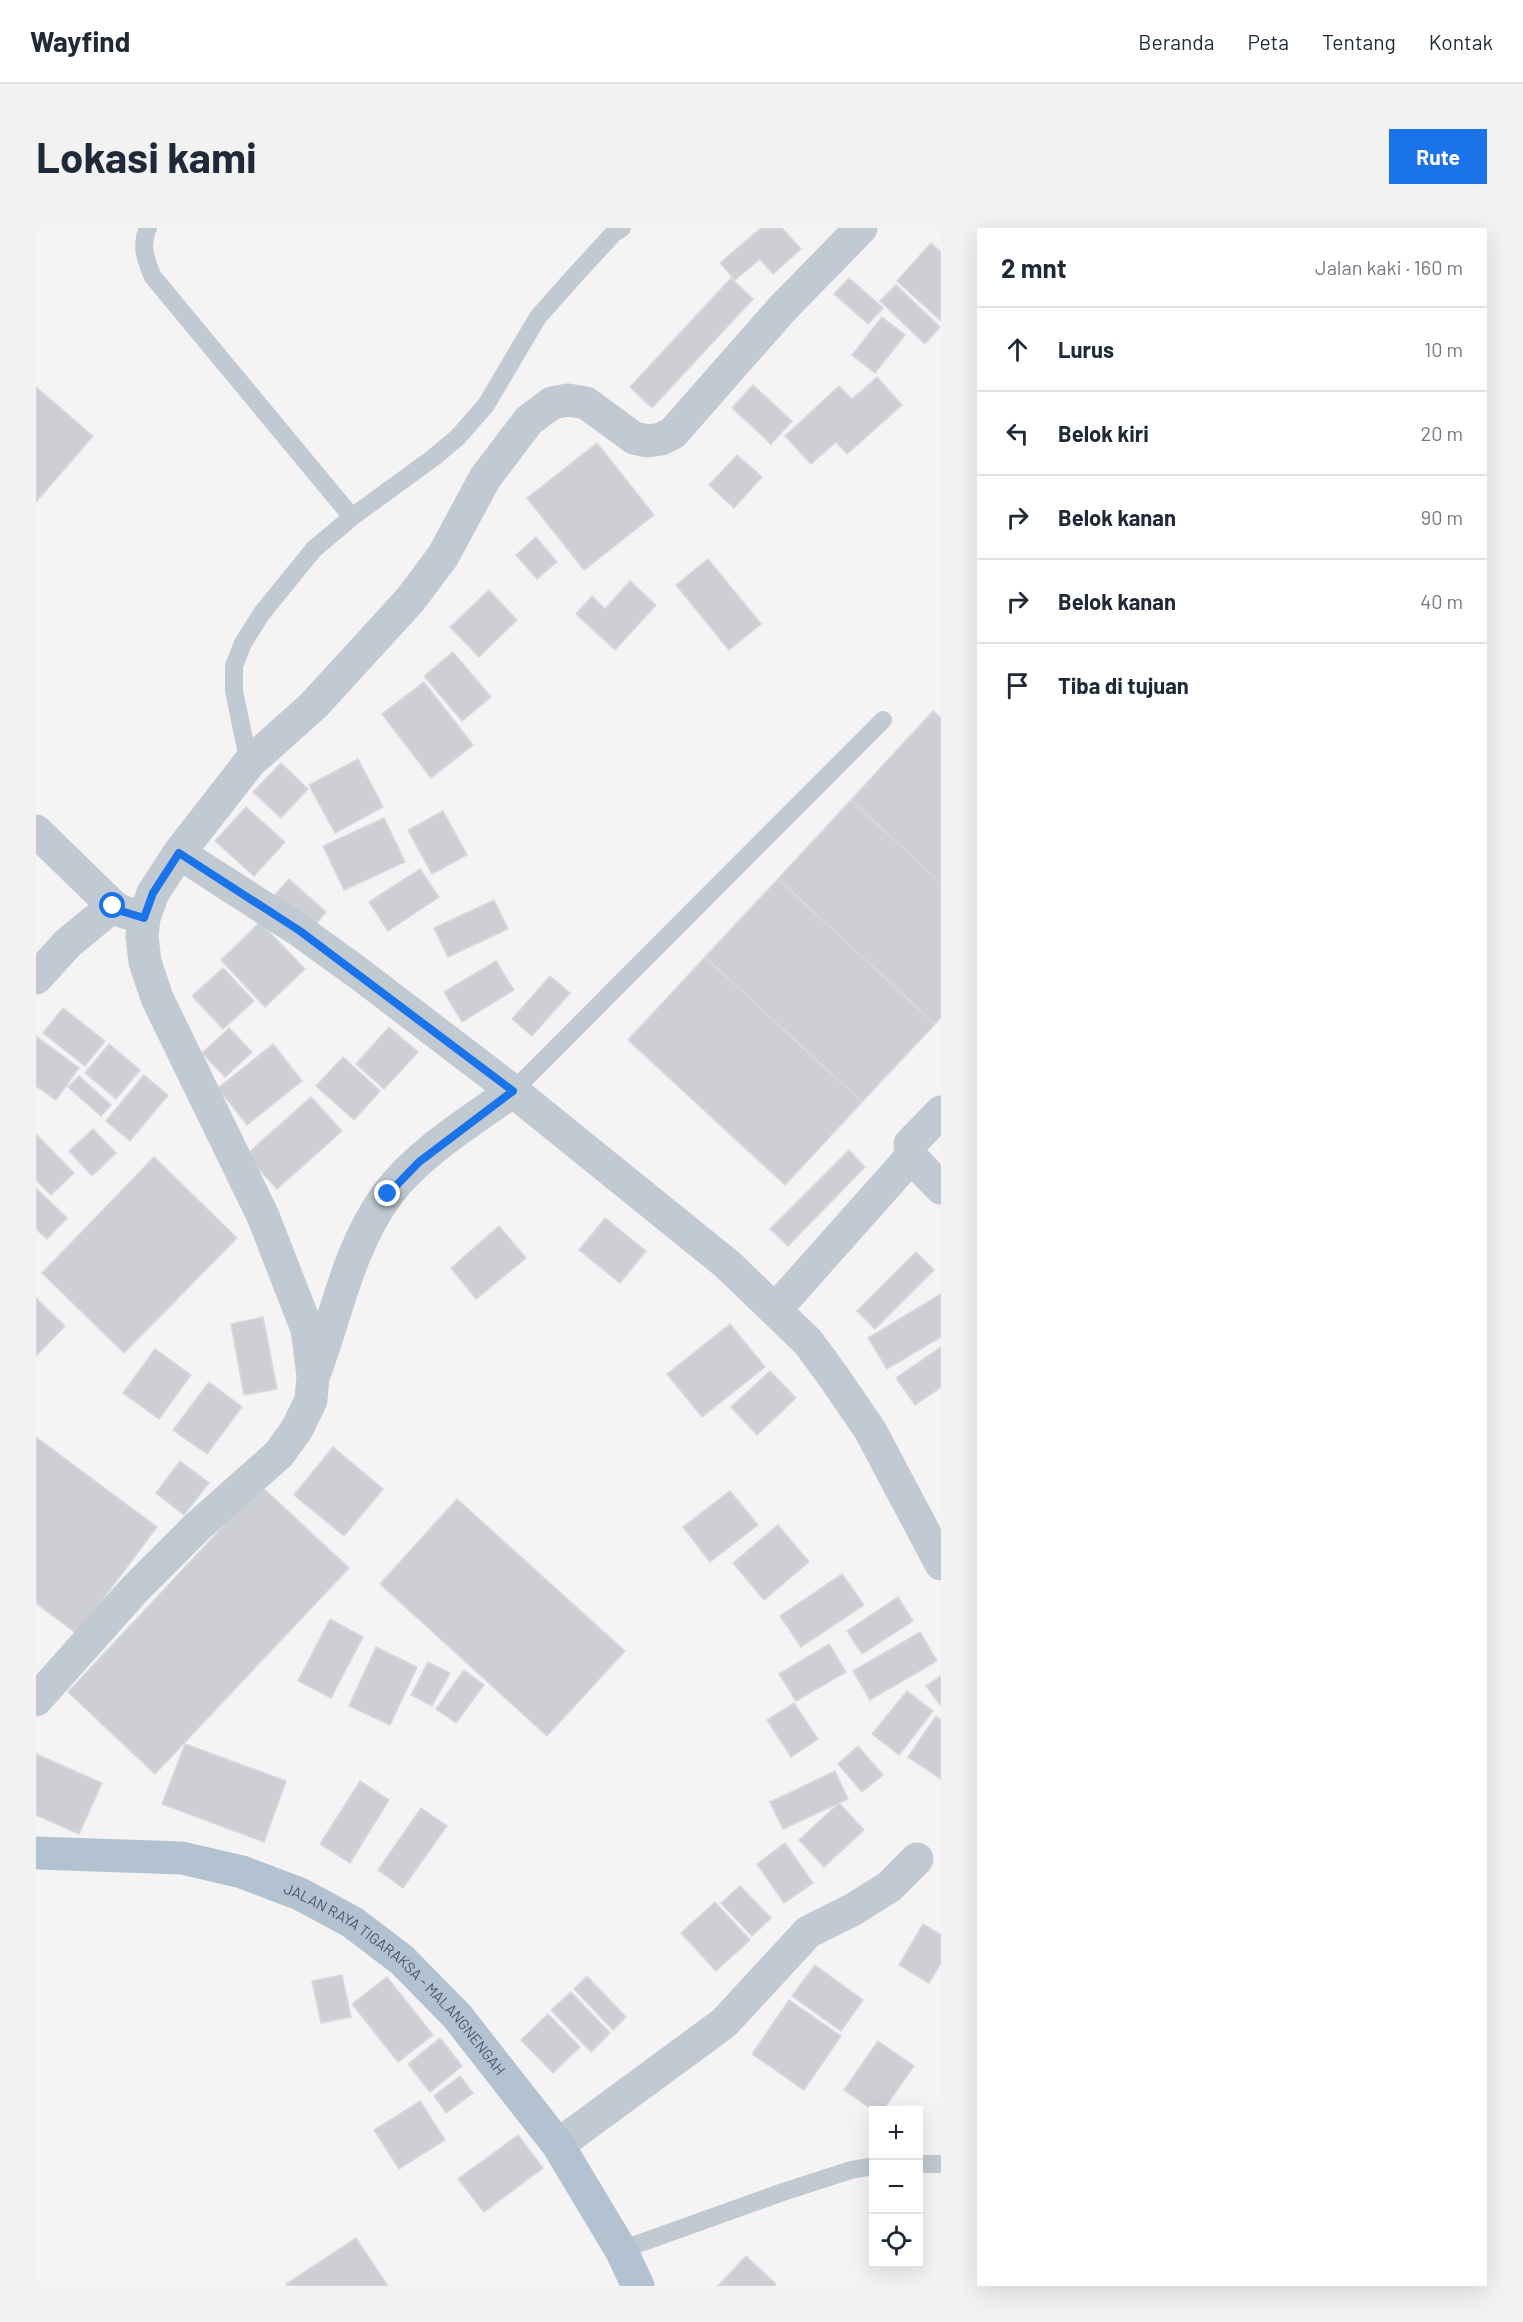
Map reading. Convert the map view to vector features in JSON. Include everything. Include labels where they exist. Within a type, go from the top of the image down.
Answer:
[{"type":"main road","name":"JALAN RAYA TIGARAKSA - MALANGNENGAH","points":[[36,1853],[182,1858],[242,1872],[300,1894],[352,1922],[402,1960],[457,2016],[558,2145],[621,2250],[638,2286]]},
{"type":"street","points":[[36,1700],[142,1581],[197,1527],[279,1454],[297,1429],[311,1400],[313,1376],[307,1329],[263,1216],[157,998],[145,962],[142,936],[144,918],[153,893],[179,853],[249,763],[313,706],[410,600],[442,556],[485,478],[529,420],[552,403],[568,400],[586,403],[634,438],[648,441],[661,440],[673,433],[781,310],[861,228]]},
{"type":"street","points":[[36,831],[113,906],[144,918]]},
{"type":"street","points":[[179,853],[300,931],[513,1091],[727,1264],[808,1342],[870,1430],[941,1564]]},
{"type":"street","points":[[36,978],[68,943],[113,906]]},
{"type":"street","points":[[313,1376],[328,1338],[343,1285],[367,1230],[388,1194],[419,1162],[513,1091]]},
{"type":"street","points":[[941,1112],[910,1144],[911,1157],[941,1188]]},
{"type":"street","points":[[775,1310],[911,1157]]},
{"type":"street","points":[[558,2145],[724,2023],[808,1932],[852,1910],[889,1887],[917,1859]]},
{"type":"lane","points":[[148,228],[144,247],[146,262],[153,277],[352,517]]},
{"type":"lane","points":[[249,763],[234,692],[234,666],[243,643],[262,613],[314,549],[352,517],[458,437],[486,405],[538,317],[614,233],[622,228]]},
{"type":"lane","points":[[513,1091],[883,720]]},
{"type":"lane","points":[[923,2164],[941,2164]]},
{"type":"lane","points":[[621,2250],[783,2192],[851,2170],[869,2167]]},
{"type":"building","points":[[761,228],[782,228],[801,249],[773,274],[760,259],[735,280],[720,263]]},
{"type":"building","points":[[931,243],[941,252],[941,321],[897,281]]},
{"type":"building","points":[[731,278],[753,299],[652,408],[630,387]]},
{"type":"building","points":[[849,278],[883,308],[868,324],[834,294]]},
{"type":"building","points":[[896,285],[940,327],[925,344],[880,301]]},
{"type":"building","points":[[882,317],[905,335],[875,373],[852,355]]},
{"type":"building","points":[[877,377],[902,405],[847,454],[836,442],[811,464],[785,436],[839,386],[852,399]]},
{"type":"building","points":[[753,385],[792,421],[771,444],[732,408]]},
{"type":"building","points":[[36,387],[93,436],[36,502]]},
{"type":"building","points":[[597,443],[654,515],[584,570],[527,498]]},
{"type":"building","points":[[737,455],[762,477],[734,508],[709,485]]},
{"type":"building","points":[[536,537],[557,562],[537,579],[516,555]]},
{"type":"building","points":[[708,559],[761,624],[729,650],[676,585]]},
{"type":"building","points":[[630,581],[656,605],[615,650],[576,614],[592,596],[605,609]]},
{"type":"building","points":[[489,590],[517,620],[479,657],[450,627]]},
{"type":"building","points":[[453,652],[491,697],[462,721],[424,676]]},
{"type":"building","points":[[424,682],[473,745],[431,778],[382,714]]},
{"type":"building","points":[[933,711],[941,718],[941,883],[851,800]]},
{"type":"building","points":[[358,759],[383,807],[335,833],[309,785]]},
{"type":"building","points":[[281,763],[308,789],[281,818],[253,792]]},
{"type":"building","points":[[851,800],[941,883],[941,1017],[935,1024],[778,879]]},
{"type":"building","points":[[246,807],[285,842],[254,876],[215,841]]},
{"type":"building","points":[[443,811],[467,855],[432,874],[408,830]]},
{"type":"building","points":[[384,818],[405,862],[344,890],[323,846]]},
{"type":"building","points":[[420,869],[439,897],[388,931],[369,902]]},
{"type":"building","points":[[289,879],[326,912],[310,931],[273,897]]},
{"type":"building","points":[[778,879],[935,1024],[862,1102],[705,957]]},
{"type":"building","points":[[494,900],[508,929],[448,957],[434,928]]},
{"type":"building","points":[[260,922],[305,969],[265,1007],[221,960]]},
{"type":"building","points":[[705,957],[862,1102],[785,1185],[628,1040]]},
{"type":"building","points":[[496,961],[514,990],[462,1022],[444,992]]},
{"type":"building","points":[[223,968],[254,1001],[223,1029],[192,996]]},
{"type":"building","points":[[550,976],[570,993],[532,1036],[512,1019]]},
{"type":"building","points":[[63,1008],[105,1041],[85,1066],[43,1033]]},
{"type":"building","points":[[389,1027],[418,1052],[384,1089],[356,1064]]},
{"type":"building","points":[[229,1028],[252,1052],[225,1077],[202,1053]]},
{"type":"building","points":[[36,1036],[79,1068],[56,1100],[36,1086]]},
{"type":"building","points":[[109,1044],[140,1070],[116,1099],[85,1073]]},
{"type":"building","points":[[273,1044],[302,1081],[247,1125],[218,1088]]},
{"type":"building","points":[[343,1057],[380,1091],[354,1120],[316,1086]]},
{"type":"building","points":[[144,1075],[168,1095],[130,1141],[106,1121]]},
{"type":"building","points":[[79,1076],[111,1105],[101,1116],[68,1087]]},
{"type":"building","points":[[311,1097],[342,1131],[277,1189],[246,1155]]},
{"type":"building","points":[[93,1129],[116,1153],[92,1176],[69,1151]]},
{"type":"building","points":[[36,1134],[74,1173],[51,1195],[36,1180]]},
{"type":"building","points":[[849,1150],[865,1167],[788,1246],[770,1229]]},
{"type":"building","points":[[154,1157],[237,1238],[124,1353],[42,1273]]},
{"type":"building","points":[[36,1188],[67,1218],[47,1239],[36,1229]]},
{"type":"building","points":[[605,1218],[646,1251],[620,1283],[579,1250]]},
{"type":"building","points":[[499,1226],[526,1258],[476,1299],[451,1268]]},
{"type":"building","points":[[916,1252],[934,1270],[875,1329],[857,1311]]},
{"type":"building","points":[[941,1294],[941,1337],[887,1369],[868,1338]]},
{"type":"building","points":[[36,1298],[65,1326],[36,1356]]},
{"type":"building","points":[[263,1317],[277,1389],[244,1395],[231,1324]]},
{"type":"building","points":[[730,1324],[765,1367],[702,1417],[667,1374]]},
{"type":"building","points":[[941,1347],[941,1387],[915,1405],[896,1378]]},
{"type":"building","points":[[155,1349],[191,1375],[159,1419],[123,1393]]},
{"type":"building","points":[[770,1371],[796,1398],[757,1435],[731,1407]]},
{"type":"building","points":[[209,1382],[242,1407],[207,1454],[173,1430]]},
{"type":"building","points":[[36,1437],[157,1527],[77,1634],[36,1603]]},
{"type":"building","points":[[333,1447],[383,1489],[344,1536],[294,1495]]},
{"type":"building","points":[[180,1461],[209,1483],[184,1515],[156,1493]]},
{"type":"building","points":[[261,1486],[349,1568],[155,1774],[68,1692]]},
{"type":"building","points":[[730,1491],[758,1525],[710,1562],[683,1527]]},
{"type":"building","points":[[457,1499],[625,1651],[547,1736],[380,1584]]},
{"type":"building","points":[[778,1525],[809,1562],[764,1600],[733,1563]]},
{"type":"building","points":[[842,1574],[864,1605],[801,1647],[780,1616]]},
{"type":"building","points":[[898,1597],[913,1621],[862,1654],[847,1631]]},
{"type":"building","points":[[330,1619],[363,1637],[331,1698],[298,1681]]},
{"type":"building","points":[[920,1632],[937,1661],[870,1700],[853,1671]]},
{"type":"building","points":[[829,1644],[846,1672],[796,1701],[779,1674]]},
{"type":"building","points":[[376,1647],[417,1667],[390,1725],[349,1706]]},
{"type":"building","points":[[428,1662],[450,1673],[432,1706],[411,1695]]},
{"type":"building","points":[[464,1670],[484,1685],[456,1723],[436,1709]]},
{"type":"building","points":[[941,1676],[941,1706],[926,1686]]},
{"type":"building","points":[[907,1691],[933,1711],[899,1755],[872,1734]]},
{"type":"building","points":[[794,1703],[818,1739],[791,1757],[767,1720]]},
{"type":"building","points":[[936,1716],[941,1720],[941,1779],[908,1757]]},
{"type":"building","points":[[185,1744],[286,1781],[264,1842],[162,1804]]},
{"type":"building","points":[[858,1746],[883,1775],[862,1792],[838,1764]]},
{"type":"building","points":[[36,1754],[102,1783],[79,1834],[36,1815]]},
{"type":"building","points":[[835,1771],[848,1799],[783,1829],[770,1802]]},
{"type":"building","points":[[360,1781],[389,1800],[350,1863],[320,1844]]},
{"type":"building","points":[[839,1803],[864,1830],[824,1867],[799,1840]]},
{"type":"building","points":[[421,1808],[447,1826],[403,1888],[378,1870]]},
{"type":"building","points":[[785,1843],[813,1883],[784,1903],[757,1864]]},
{"type":"building","points":[[740,1886],[771,1918],[752,1936],[721,1903]]},
{"type":"building","points":[[715,1902],[750,1940],[716,1971],[681,1933]]},
{"type":"building","points":[[923,1924],[941,1935],[941,1963],[929,1983],[899,1965]]},
{"type":"building","points":[[815,1965],[863,2000],[841,2031],[792,1996]]},
{"type":"building","points":[[342,1975],[351,2017],[321,2023],[312,1981]]},
{"type":"building","points":[[587,1976],[626,2017],[613,2030],[574,1989]]},
{"type":"building","points":[[387,1977],[433,2035],[398,2062],[352,2004]]},
{"type":"building","points":[[571,1992],[610,2033],[591,2052],[551,2010]]},
{"type":"building","points":[[789,2000],[841,2036],[804,2090],[752,2054]]},
{"type":"building","points":[[548,2014],[580,2047],[553,2073],[521,2040]]},
{"type":"building","points":[[440,2038],[462,2066],[430,2092],[408,2064]]},
{"type":"building","points":[[878,2041],[914,2066],[886,2106],[869,2108],[844,2090]]},
{"type":"building","points":[[460,2076],[473,2093],[446,2113],[434,2096]]},
{"type":"building","points":[[420,2101],[445,2140],[399,2169],[374,2130]]},
{"type":"building","points":[[518,2135],[543,2168],[484,2212],[458,2179]]},
{"type":"building","points":[[356,2238],[388,2286],[288,2286],[286,2284]]},
{"type":"building","points":[[746,2256],[776,2284],[774,2286],[718,2286]]},
{"type":"route","points":[[113,906],[144,918],[153,893],[179,853],[300,931],[513,1091],[449,1137],[419,1162],[388,1194]]}]
